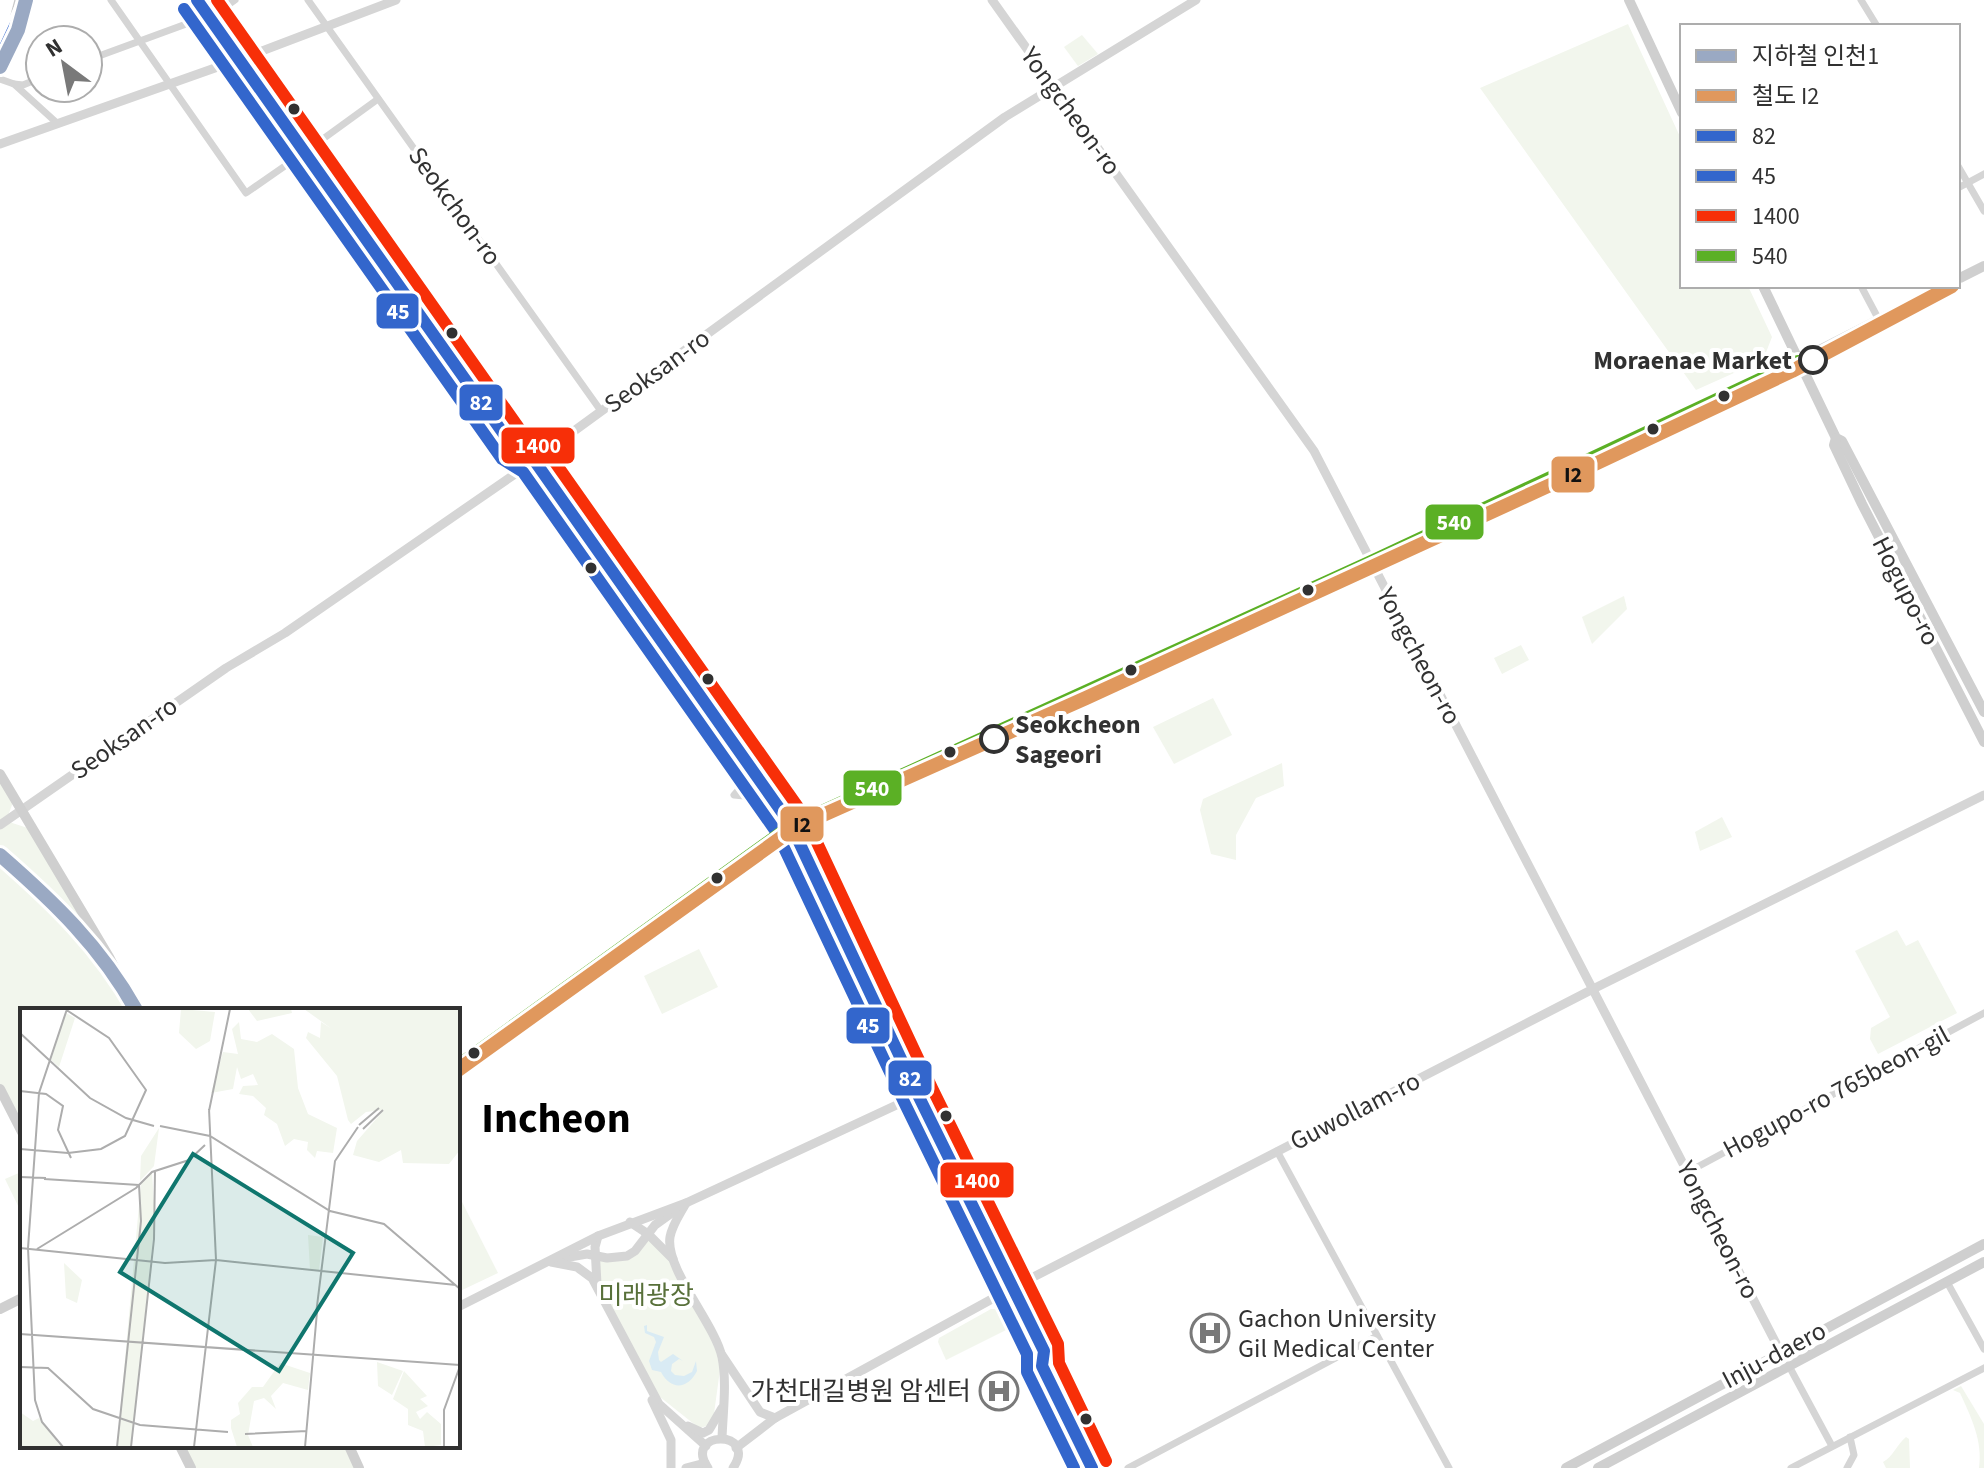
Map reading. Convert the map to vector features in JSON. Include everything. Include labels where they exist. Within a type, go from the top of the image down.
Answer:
[{"type":"main road","points":[[13,27],[14,0]]},
{"type":"main road","points":[[13,27],[20,0]]},
{"type":"main road","points":[[0,58],[27,0]]},
{"type":"main road","points":[[197,0],[316,144],[528,442],[534,460],[791,825],[1012,1288],[1044,1351],[1055,1359],[1107,1468]]},
{"type":"main road","points":[[1629,0],[1680,109]]},
{"type":"main road","points":[[218,5],[305,152],[515,450],[534,460]]},
{"type":"main road","points":[[1960,278],[1984,266]]},
{"type":"main road","name":"Hogupo-ro","points":[[1764,288],[1836,438],[1849,452],[1984,712]]},
{"type":"main road","points":[[460,1064],[791,825],[1369,562],[1798,361],[1941,288]]},
{"type":"main road","name":"Hogupo-ro","points":[[1836,438],[1834,445],[1862,504],[1984,742]]},
{"type":"main road","points":[[0,774],[117,971],[135,1008]]},
{"type":"main road","points":[[0,1089],[20,1128]]},
{"type":"main road","name":"Inju-daero","points":[[1566,1468],[1984,1244]]},
{"type":"main road","name":"Inju-daero","points":[[1598,1468],[1616,1464],[1789,1366],[1984,1262]]},
{"type":"main road","points":[[0,1309],[20,1299]]},
{"type":"main road","points":[[1044,1351],[1042,1366],[1092,1468]]},
{"type":"main road","points":[[181,1448],[191,1468]]},
{"type":"main road","points":[[350,1448],[359,1468]]},
{"type":"street","points":[[111,0],[246,193],[305,152]]},
{"type":"street","points":[[218,5],[235,0]]},
{"type":"street","name":"Seokchon-ro","points":[[308,0],[601,411]]},
{"type":"street","points":[[0,144],[396,0]]},
{"type":"street","name":"Yongcheon-ro","points":[[992,0],[1314,451],[1780,1351]]},
{"type":"street","name":"Seoksan-ro","points":[[0,825],[226,668],[309,617],[534,460],[1005,117],[1196,0]]},
{"type":"street","points":[[1861,0],[1876,24]]},
{"type":"street","points":[[104,54],[208,16]]},
{"type":"street","points":[[0,79],[24,85]]},
{"type":"street","points":[[14,84],[58,124]]},
{"type":"street","points":[[316,144],[378,99]]},
{"type":"street","points":[[1960,169],[1984,211]]},
{"type":"street","points":[[1960,187],[1984,174]]},
{"type":"street","points":[[1862,288],[1879,320]]},
{"type":"street","points":[[743,756],[741,787],[734,795],[773,799]]},
{"type":"street","name":"Guwollam-ro","points":[[736,1448],[775,1418],[1012,1288],[1593,989],[1984,795]]},
{"type":"street","name":"Hogupo-ro 765beon-gil","points":[[1688,1172],[1984,1013]]},
{"type":"street","points":[[460,1306],[598,1236],[686,1203],[918,1095]]},
{"type":"street","points":[[1277,1151],[1449,1468]]},
{"type":"street","points":[[551,1262],[574,1256],[627,1256],[635,1251],[655,1225],[686,1203]]},
{"type":"street","points":[[686,1203],[670,1237],[675,1261],[722,1355],[760,1412],[775,1418]]},
{"type":"street","points":[[630,1222],[648,1234],[675,1261]]},
{"type":"street","points":[[597,1287],[595,1255],[598,1236]]},
{"type":"street","points":[[551,1262],[585,1271],[597,1287],[659,1404],[706,1446]]},
{"type":"street","points":[[1947,1282],[1984,1349]]},
{"type":"street","points":[[1128,1468],[1377,1336]]},
{"type":"street","points":[[722,1355],[722,1438]]},
{"type":"street","points":[[1789,1366],[1832,1446]]},
{"type":"street","points":[[1791,1468],[1984,1368]]},
{"type":"street","points":[[650,1389],[671,1440],[671,1468]]},
{"type":"street","points":[[680,1423],[703,1433],[709,1430],[723,1405]]},
{"type":"street","points":[[1847,1468],[1854,1455],[1850,1437]]},
{"type":"street","points":[[686,1468],[706,1466],[703,1454],[706,1446],[722,1438],[731,1441],[736,1448],[736,1466]]},
{"type":"green space","points":[[1628,24],[1680,137],[1680,288],[1749,288],[1772,337],[1763,360],[1696,390],[1480,88]]},
{"type":"green space","points":[[1082,35],[1098,54],[1078,66],[1064,47]]},
{"type":"green space","points":[[1624,596],[1627,609],[1592,644],[1582,617]]},
{"type":"green space","points":[[1521,645],[1529,660],[1502,674],[1494,658]]},
{"type":"green space","points":[[1213,698],[1232,735],[1174,764],[1153,727]]},
{"type":"green space","points":[[1282,763],[1284,786],[1256,798],[1236,835],[1236,860],[1211,854],[1200,810],[1203,799]]},
{"type":"green space","points":[[0,774],[15,797],[6,821],[34,830],[134,1008],[20,1008],[20,1128],[0,1088]]},
{"type":"green space","points":[[1722,817],[1732,837],[1700,851],[1695,832]]},
{"type":"green space","points":[[1897,930],[1906,946],[1918,940],[1957,1013],[1878,1054],[1870,1039],[1871,1028],[1890,1017],[1855,951]]},
{"type":"green space","points":[[699,949],[718,987],[662,1014],[644,976]]},
{"type":"green space","points":[[20,1172],[20,1210],[5,1179]]},
{"type":"green space","points":[[460,1198],[498,1273],[460,1291]]},
{"type":"green space","name":"미래광장","points":[[648,1234],[675,1261],[722,1355],[713,1421],[707,1426],[699,1428],[650,1389],[597,1287],[595,1255],[627,1256]]},
{"type":"green space","points":[[996,1309],[1006,1330],[946,1360],[939,1338]]},
{"type":"green space","points":[[1961,1386],[1984,1424],[1984,1468],[1979,1468],[1978,1439],[1972,1420],[1960,1393],[1953,1390]]},
{"type":"green space","points":[[1906,1437],[1909,1439],[1910,1468],[1886,1468],[1883,1462]]},
{"type":"green space","points":[[181,1448],[350,1448],[359,1468],[191,1468]]},
{"type":"shaded area","points":[[647,1325],[647,1331],[664,1337],[658,1352],[661,1362],[673,1354],[683,1361],[679,1359],[672,1364],[671,1371],[675,1375],[684,1376],[692,1372],[696,1361],[697,1371],[689,1381],[674,1385],[661,1372],[652,1370],[649,1361],[656,1342],[654,1337],[645,1333],[644,1326]]},
{"type":"metro line","name":"인천1","points":[[0,67],[18,30],[26,0]]},
{"type":"metro line","name":"인천1","points":[[0,855],[75,926],[108,966],[135,1008]]},
{"type":"rail line","name":"I2","points":[[460,1069],[796,827],[1559,481],[1792,371],[1948,288]]},
{"type":"transit line","name":"82","points":[[0,58],[27,0]]},
{"type":"transit line","name":"82","points":[[197,0],[515,450],[534,460],[791,825],[918,1095],[1044,1351],[1042,1366],[1092,1468]]},
{"type":"transit line","name":"1400","points":[[217,0],[526,438],[547,451],[805,817],[932,1088],[1058,1344],[1059,1363],[1106,1461]]},
{"type":"transit line","name":"45","points":[[184,9],[502,459],[523,472],[777,833],[1027,1354],[1027,1372],[1074,1468]]},
{"type":"transit line","name":"540","points":[[460,1064],[791,825],[1369,562],[1798,361]]},
{"type":"place","name":"Moraenae Market","points":[[1813,360]]},
{"type":"place","name":"Seokcheon Sageori","points":[[994,739]]},
{"type":"place","name":"Gachon University Gil Medical Center","points":[[1210,1333]]},
{"type":"place","name":"가천대길병원 암센터","points":[[999,1391]]},
{"type":"district","name":"Incheon","points":[[556,1119]]}]
